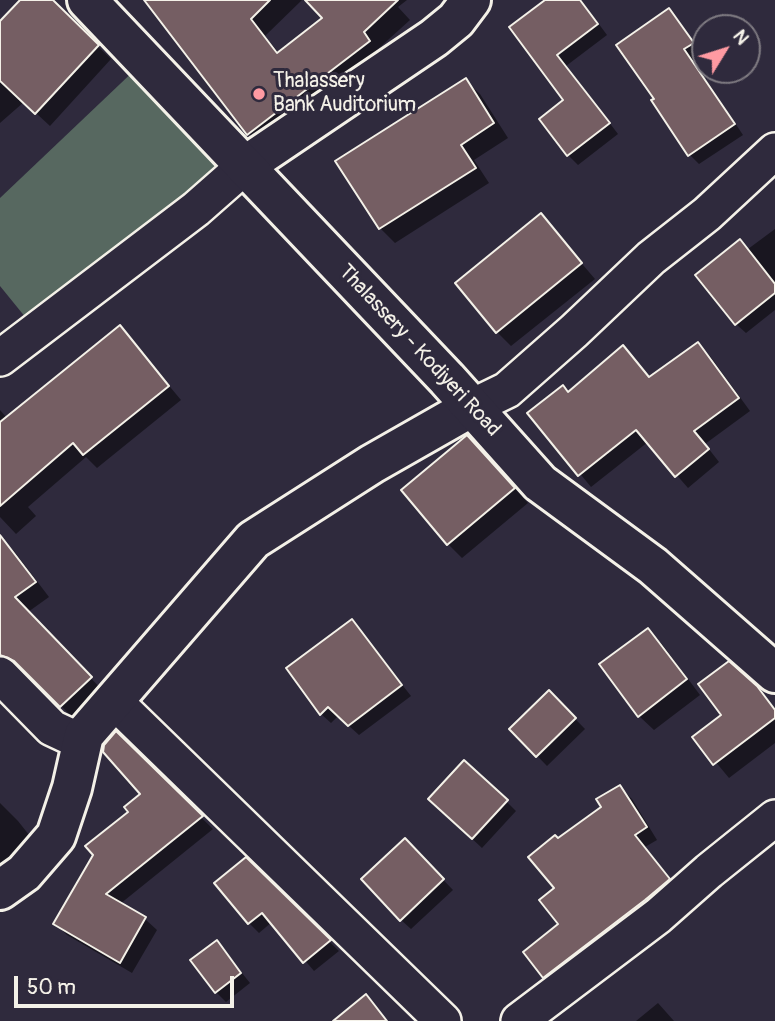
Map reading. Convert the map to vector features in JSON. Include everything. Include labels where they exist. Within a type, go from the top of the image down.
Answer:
[{"type":"street","name":"Thalassery - Kodiyeri Road","points":[[88,0],[246,165],[540,483],[653,566],[775,673]]},
{"type":"street","points":[[0,358],[196,209],[246,165],[433,38],[456,20],[471,0]]},
{"type":"street","points":[[0,891],[24,873],[57,836],[84,735],[253,540],[372,464],[507,390],[651,258],[707,214],[775,151]]},
{"type":"street","points":[[0,676],[52,728],[82,743]]},
{"type":"street","points":[[113,700],[443,1021]]},
{"type":"street","points":[[519,1021],[658,916],[775,818]]},
{"type":"green space","points":[[140,65],[230,163],[26,318],[0,286],[0,198]]},
{"type":"building","points":[[20,0],[53,0],[99,45],[35,114],[0,81],[0,21]]},
{"type":"building","name":"Thalassery Bank Auditorium","points":[[144,0],[270,0],[251,19],[277,53],[322,18],[305,0],[398,0],[364,32],[370,41],[247,135]]},
{"type":"building","points":[[545,0],[580,0],[598,24],[557,55],[610,123],[567,156],[539,119],[563,100],[509,27]]},
{"type":"building","points":[[669,8],[691,39],[691,45],[684,49],[691,59],[691,84],[708,84],[735,124],[688,156],[651,100],[654,99],[616,45]]},
{"type":"building","points":[[466,78],[494,123],[461,145],[476,168],[379,229],[335,161]]},
{"type":"building","points":[[541,213],[582,263],[496,333],[455,283]]},
{"type":"building","points":[[740,239],[775,284],[775,293],[735,325],[695,275]]},
{"type":"building","points":[[120,325],[169,386],[83,455],[73,443],[0,506],[0,422]]},
{"type":"building","points":[[698,342],[739,398],[694,431],[709,449],[675,477],[636,430],[578,476],[527,413],[563,385],[568,392],[623,345],[649,377]]},
{"type":"building","points":[[467,435],[515,488],[447,545],[401,490]]},
{"type":"building","points":[[0,535],[36,582],[15,597],[92,677],[60,707],[14,661],[0,655]]},
{"type":"building","points":[[352,619],[402,685],[348,726],[328,707],[320,715],[286,668]]},
{"type":"building","points":[[648,628],[687,679],[638,717],[599,664]]},
{"type":"building","points":[[729,661],[757,686],[775,710],[775,718],[713,765],[692,737],[721,715],[698,684]]},
{"type":"building","points":[[549,690],[576,718],[536,757],[509,729]]},
{"type":"building","points":[[116,731],[203,816],[106,894],[146,917],[120,963],[53,924],[93,855],[85,846],[128,812],[124,807],[140,794],[103,752],[104,745]]},
{"type":"building","points":[[464,760],[508,800],[472,839],[428,799]]},
{"type":"building","points":[[620,785],[647,827],[635,835],[670,879],[543,978],[523,952],[558,924],[539,900],[554,888],[528,857],[555,835],[558,838],[601,807],[596,799]]},
{"type":"building","points":[[405,838],[444,879],[400,921],[361,879]]},
{"type":"building","points":[[246,857],[331,940],[303,963],[262,913],[248,924],[214,883]]},
{"type":"building","points":[[217,940],[241,973],[215,993],[190,960]]},
{"type":"building","points":[[366,994],[387,1021],[333,1021]]},
{"type":"place","name":"Thalassery Bank Auditorium","points":[[259,94]]}]
